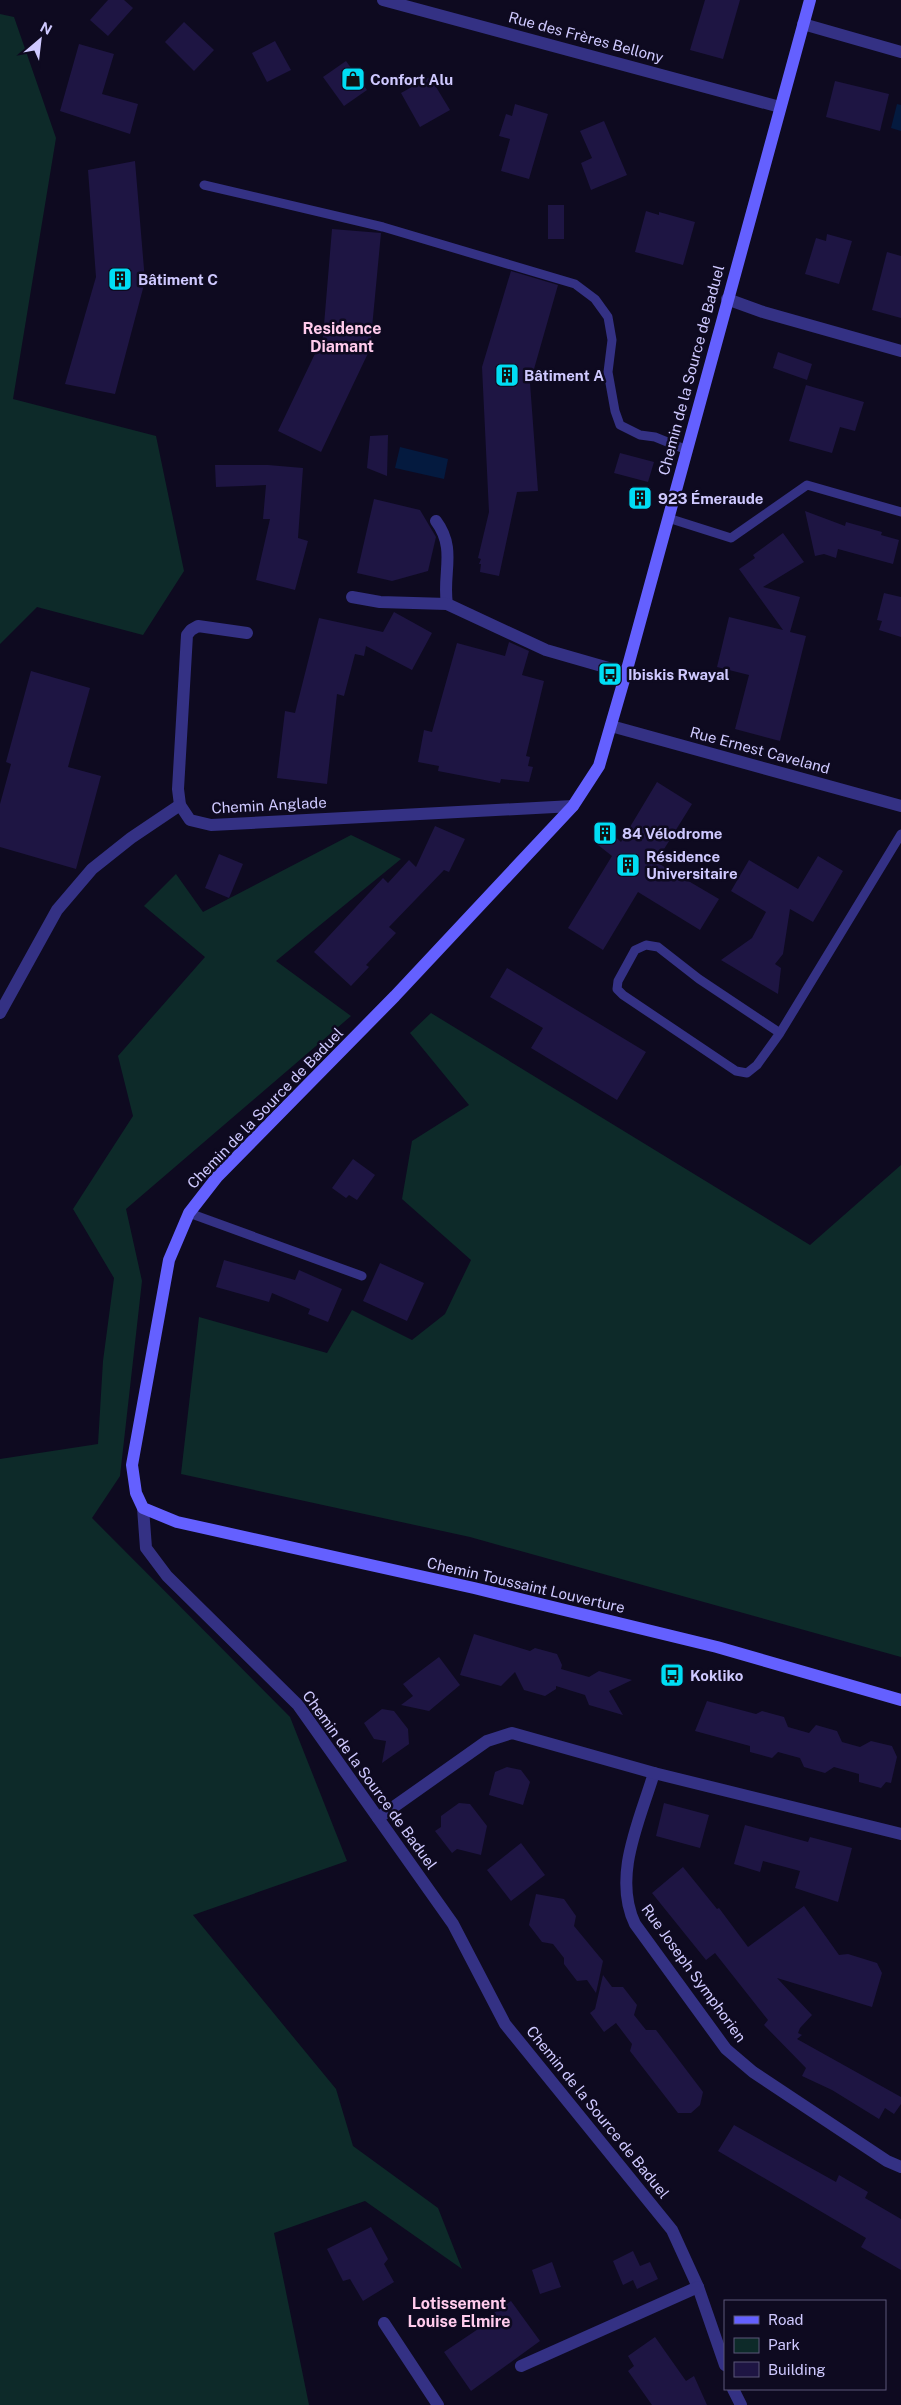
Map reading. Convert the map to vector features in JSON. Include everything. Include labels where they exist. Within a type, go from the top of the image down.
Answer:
[{"type":"street","name":"Rue des Frères Bellony","points":[[383,0],[780,107]]},
{"type":"street","name":"Chemin de la Source de Baduel","points":[[724,2362],[698,2287],[672,2230],[505,2024],[453,1924],[298,1706],[167,1576],[146,1548],[143,1508],[136,1493],[132,1465],[169,1260],[189,1213],[217,1177],[395,996],[573,806],[599,766],[810,0]]},
{"type":"street","points":[[803,24],[901,52]]},
{"type":"street","points":[[727,299],[763,312],[901,351]]},
{"type":"street","points":[[436,521],[444,531],[448,542],[446,604]]},
{"type":"street","points":[[352,596],[380,602],[446,604],[546,650],[626,673]]},
{"type":"street","points":[[0,1013],[57,910],[92,869],[132,838],[180,805],[178,789],[187,635],[198,626],[247,633]]},
{"type":"street","name":"Rue Ernest Caveland","points":[[611,726],[901,806]]},
{"type":"street","name":"Chemin Anglade","points":[[180,805],[190,820],[212,825],[573,806]]},
{"type":"street","name":"Chemin Toussaint Louverture","points":[[143,1508],[177,1522],[474,1588],[717,1647],[901,1700]]},
{"type":"street","points":[[378,1818],[487,1741],[512,1733],[654,1773],[901,1834]]},
{"type":"street","name":"Rue Joseph Symphorien","points":[[654,1773],[628,1857],[624,1893],[628,1910],[635,1924],[726,2049],[753,2072],[784,2093],[887,2161],[901,2167]]},
{"type":"street","points":[[521,2366],[698,2287]]},
{"type":"street","points":[[384,2323],[438,2405]]},
{"type":"street","points":[[734,2390],[741,2405]]},
{"type":"lane","points":[[204,185],[383,227],[575,284],[595,299],[608,317],[612,340],[608,372],[614,411],[620,425],[640,435],[655,437],[687,450]]},
{"type":"lane","points":[[668,518],[731,538],[807,485],[901,512]]},
{"type":"lane","points":[[780,1033],[699,979],[658,947],[646,945],[636,950],[618,981],[617,989],[623,996],[736,1071],[747,1072],[758,1065],[780,1033],[901,834]]},
{"type":"lane","points":[[189,1213],[362,1276]]},
{"type":"green space","points":[[0,14],[14,17],[56,138],[13,399],[156,436],[184,571],[143,635],[37,607],[0,644]]},
{"type":"green space","points":[[351,835],[401,859],[276,961],[351,1016],[126,1209],[142,1281],[120,1476],[92,1518],[290,1717],[347,1861],[193,1915],[336,2089],[353,2146],[438,2208],[462,2269],[365,2201],[274,2233],[309,2405],[0,2405],[0,1459],[98,1444],[103,1361],[114,1278],[73,1209],[133,1116],[118,1056],[205,957],[144,906],[176,874],[203,912]]},
{"type":"green space","points":[[431,1013],[810,1245],[901,1165],[901,1657],[470,1537],[181,1474],[199,1317],[327,1353],[352,1310],[412,1340],[445,1314],[471,1260],[402,1199],[412,1141],[469,1105],[410,1033]]},
{"type":"water","points":[[897,104],[901,105],[901,131],[891,128]]},
{"type":"water","points":[[400,447],[448,459],[444,479],[395,468]]},
{"type":"building","points":[[108,0],[124,0],[133,8],[108,36],[90,20]]},
{"type":"building","points":[[705,0],[740,0],[723,59],[690,50]]},
{"type":"building","points":[[184,22],[214,50],[194,71],[165,42]]},
{"type":"building","points":[[275,41],[291,70],[267,82],[252,53]]},
{"type":"building","points":[[79,44],[114,54],[102,94],[138,104],[130,134],[60,111]]},
{"type":"building","points":[[346,61],[367,90],[344,106],[323,77]]},
{"type":"building","points":[[430,77],[450,110],[420,127],[401,93]]},
{"type":"building","points":[[835,81],[889,94],[880,131],[826,117]]},
{"type":"building","points":[[515,104],[548,114],[529,179],[501,171],[510,139],[499,136],[506,114],[512,116]]},
{"type":"building","points":[[604,121],[627,175],[591,190],[581,163],[592,158],[580,131]]},
{"type":"building","name":"Bâtiment C","points":[[135,161],[145,281],[115,394],[65,384],[96,277],[88,170]]},
{"type":"building","points":[[548,205],[564,205],[564,239],[548,239]]},
{"type":"building","points":[[646,211],[659,215],[659,212],[695,222],[683,265],[635,252]]},
{"type":"building","points":[[332,229],[381,233],[370,349],[321,452],[278,431],[323,337]]},
{"type":"building","points":[[827,234],[852,241],[839,284],[805,274],[816,238],[826,241]]},
{"type":"building","points":[[887,252],[901,256],[901,318],[872,310]]},
{"type":"building","name":"Bâtiment A","points":[[511,271],[558,285],[530,383],[538,491],[517,492],[499,576],[480,572],[481,564],[479,564],[481,559],[478,558],[489,512],[482,367]]},
{"type":"building","points":[[778,352],[812,364],[807,380],[773,368]]},
{"type":"building","points":[[806,385],[864,402],[855,431],[840,427],[832,453],[789,441]]},
{"type":"building","points":[[388,435],[387,476],[367,468],[370,436]]},
{"type":"building","points":[[620,453],[654,462],[648,482],[614,473]]},
{"type":"building","points":[[215,465],[268,465],[303,468],[298,538],[308,541],[295,590],[256,580],[270,519],[263,519],[266,485],[216,487]]},
{"type":"building","points":[[374,499],[420,510],[436,537],[428,571],[392,581],[357,573]]},
{"type":"building","points":[[805,511],[845,526],[846,522],[882,532],[881,535],[899,540],[893,564],[838,549],[836,558],[824,554],[815,556]]},
{"type":"building","points":[[783,533],[804,562],[763,587],[800,597],[790,632],[806,636],[780,741],[735,729],[749,675],[717,667],[729,617],[783,630],[739,569],[755,558],[753,555]]},
{"type":"building","points":[[884,593],[901,597],[901,637],[879,630],[882,621],[877,620]]},
{"type":"building","points":[[394,612],[432,633],[412,670],[366,646],[364,656],[355,654],[344,696],[337,694],[327,784],[277,778],[285,711],[295,713],[319,618],[383,632]]},
{"type":"building","points":[[509,642],[529,651],[522,675],[544,681],[526,756],[530,757],[528,766],[533,767],[529,782],[501,779],[500,783],[438,771],[439,766],[418,762],[424,730],[432,732],[457,643],[505,656]]},
{"type":"building","points":[[31,671],[90,688],[68,767],[101,776],[76,869],[0,847],[0,804],[11,764],[6,762]]},
{"type":"building","name":"Résidence Universitaire","points":[[657,782],[692,804],[656,862],[719,899],[700,930],[638,892],[603,950],[568,928],[612,856],[593,841],[605,827],[621,842]]},
{"type":"building","points":[[435,826],[465,839],[449,872],[444,870],[389,927],[396,933],[366,965],[369,967],[351,986],[314,952],[383,878],[388,883],[409,860],[416,867]]},
{"type":"building","points":[[219,854],[243,864],[229,898],[205,888]]},
{"type":"building","points":[[818,856],[843,871],[813,922],[790,909],[783,954],[775,964],[781,968],[778,994],[721,960],[752,938],[766,912],[731,891],[749,860],[798,889]]},
{"type":"building","points":[[507,968],[646,1052],[617,1100],[531,1048],[543,1028],[490,997]]},
{"type":"building","points":[[353,1159],[375,1175],[357,1200],[349,1195],[346,1198],[332,1188]]},
{"type":"building","points":[[224,1260],[295,1280],[299,1270],[342,1289],[328,1322],[308,1314],[310,1309],[272,1293],[269,1302],[216,1287]]},
{"type":"building","points":[[380,1263],[424,1283],[407,1321],[363,1301]]},
{"type":"building","points":[[474,1634],[530,1651],[535,1648],[557,1654],[562,1665],[561,1669],[589,1677],[599,1671],[632,1680],[609,1691],[623,1715],[589,1705],[585,1695],[556,1686],[556,1689],[545,1696],[524,1690],[515,1672],[501,1686],[460,1675]]},
{"type":"building","points":[[439,1657],[460,1685],[429,1711],[401,1705],[413,1696],[403,1684]]},
{"type":"building","points":[[707,1701],[756,1714],[762,1711],[784,1717],[788,1727],[809,1733],[816,1725],[837,1731],[842,1742],[860,1747],[871,1741],[892,1746],[897,1757],[891,1783],[886,1782],[881,1788],[859,1782],[859,1774],[834,1767],[825,1773],[804,1767],[800,1758],[778,1752],[772,1758],[750,1752],[750,1746],[695,1731]]},
{"type":"building","points":[[382,1709],[394,1711],[408,1729],[409,1744],[382,1763],[386,1741],[374,1739],[364,1723]]},
{"type":"building","points":[[507,1767],[521,1770],[530,1782],[523,1805],[489,1795],[495,1772]]},
{"type":"building","points":[[459,1803],[470,1804],[487,1826],[481,1855],[457,1849],[452,1853],[435,1831],[441,1827],[441,1816]]},
{"type":"building","points":[[664,1803],[709,1815],[700,1848],[656,1836]]},
{"type":"building","points":[[745,1825],[808,1842],[810,1837],[852,1848],[838,1902],[795,1888],[800,1871],[763,1861],[760,1872],[734,1864]]},
{"type":"building","points":[[521,1843],[545,1875],[511,1901],[487,1870]]},
{"type":"building","points":[[683,1867],[717,1909],[719,1908],[748,1947],[804,1906],[839,1955],[848,1954],[877,1963],[882,1973],[872,2007],[777,1978],[812,2015],[800,2028],[798,2033],[802,2035],[797,2039],[901,2097],[901,2104],[894,2114],[885,2108],[879,2119],[832,2090],[802,2076],[806,2068],[764,2025],[768,2020],[715,1953],[706,1960],[652,1893]]},
{"type":"building","points":[[536,1894],[564,1899],[576,1916],[574,1926],[603,1961],[596,1993],[587,1980],[577,1981],[564,1964],[564,1958],[553,1944],[542,1942],[529,1925]]},
{"type":"building","points":[[603,1975],[612,1987],[623,1987],[637,2005],[634,2015],[646,2030],[656,2030],[703,2092],[700,2105],[691,2113],[678,2113],[630,2051],[632,2044],[616,2023],[604,2032],[590,2013],[595,2009]]},
{"type":"building","points":[[734,2125],[836,2182],[839,2175],[868,2192],[865,2198],[901,2219],[901,2270],[861,2247],[866,2238],[718,2151]]},
{"type":"building","points":[[371,2227],[388,2259],[384,2264],[394,2282],[363,2301],[350,2279],[343,2281],[327,2249]]},
{"type":"building","points":[[633,2251],[640,2266],[650,2262],[658,2279],[637,2289],[633,2280],[623,2285],[613,2261]]},
{"type":"building","points":[[552,2262],[561,2287],[540,2294],[532,2270]]},
{"type":"building","points":[[511,2301],[540,2341],[471,2391],[444,2352],[484,2325],[481,2322]]},
{"type":"building","points":[[655,2337],[686,2381],[694,2376],[707,2405],[652,2405],[628,2371],[634,2366],[628,2356]]},
{"type":"place","name":"Confort Alu","points":[[353,79]]},
{"type":"place","name":"Bâtiment C","points":[[120,279]]},
{"type":"place","name":"Bâtiment A","points":[[507,375]]},
{"type":"place","name":"923 Émeraude","points":[[640,498]]},
{"type":"place","name":"Ibiskis Rwayal","points":[[610,674]]},
{"type":"place","name":"84 Vélodrome","points":[[605,833]]},
{"type":"place","name":"Résidence Universitaire","points":[[628,865]]},
{"type":"place","name":"Kokliko","points":[[672,1675]]},
{"type":"district","name":"Residence Diamant","points":[[342,337]]},
{"type":"district","name":"Lotissement Louise Elmire","points":[[459,2312]]}]
